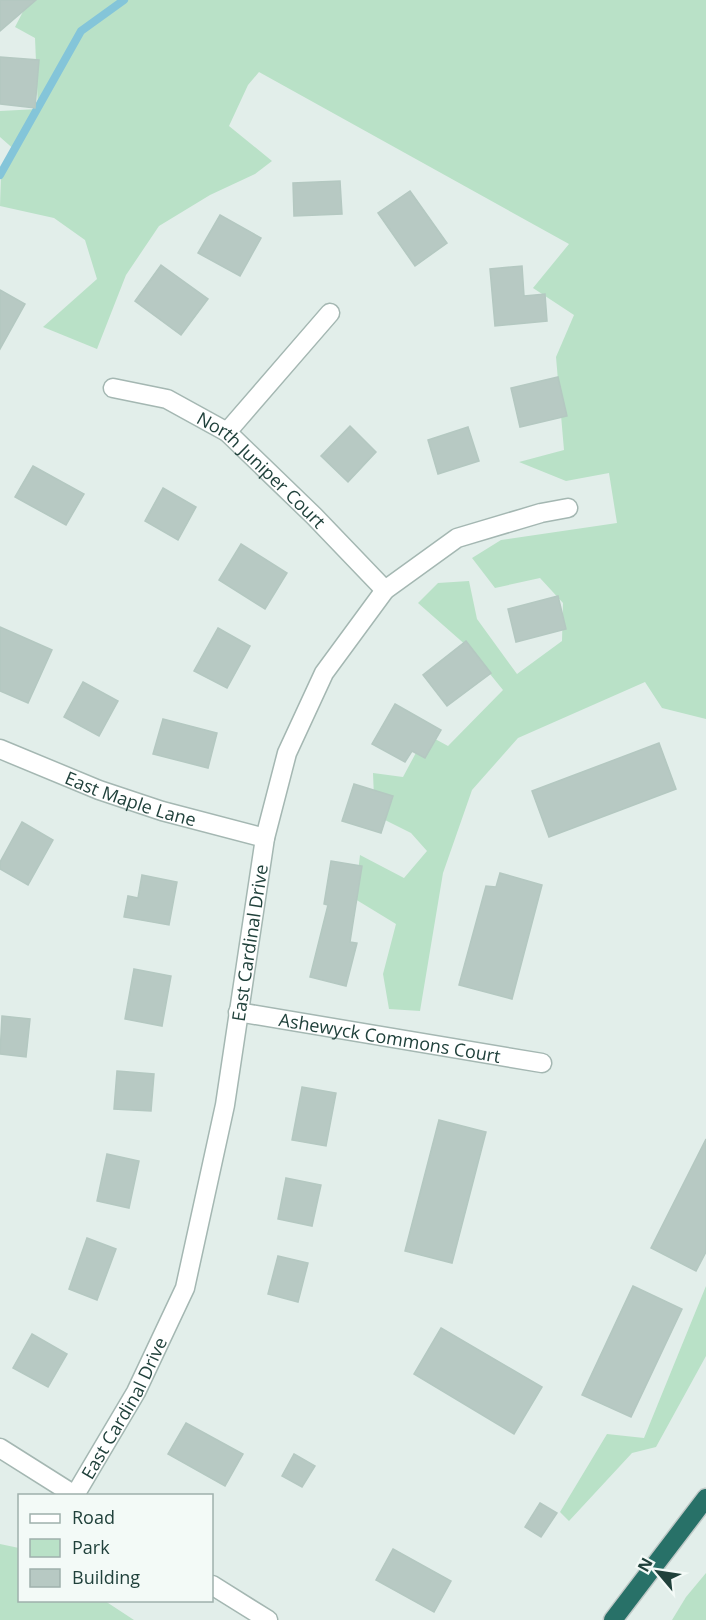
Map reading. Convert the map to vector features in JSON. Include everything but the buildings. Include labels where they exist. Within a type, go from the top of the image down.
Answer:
[{"type":"highway","points":[[613,1620],[706,1498]]},
{"type":"street","points":[[227,432],[330,314]]},
{"type":"street","name":"North Juniper Court","points":[[113,388],[167,399],[227,432],[314,516],[385,590]]},
{"type":"street","name":"East Cardinal Drive","points":[[76,1494],[136,1392],[185,1288],[225,1105],[265,838],[287,753],[324,673],[385,590],[456,538],[541,513],[568,508]]},
{"type":"street","name":"East Maple Lane","points":[[0,749],[99,790],[162,811],[265,838]]},
{"type":"street","name":"Ashewyck Commons Court","points":[[238,1012],[542,1062]]},
{"type":"street","points":[[0,1448],[73,1494]]},
{"type":"street","points":[[213,1586],[268,1620]]},
{"type":"green space","points":[[29,0],[706,0],[706,719],[662,708],[645,682],[518,738],[472,790],[443,873],[420,1011],[389,1009],[383,974],[396,924],[355,899],[360,855],[404,878],[427,851],[411,833],[381,818],[374,798],[373,773],[403,777],[426,734],[448,746],[503,690],[468,647],[418,603],[438,583],[469,581],[477,619],[517,674],[562,641],[563,603],[540,578],[495,588],[472,558],[501,540],[617,523],[609,473],[566,481],[519,462],[564,450],[556,357],[574,315],[533,288],[569,244],[259,72],[248,85],[229,126],[272,161],[255,174],[210,195],[159,226],[126,275],[97,349],[43,327],[97,279],[85,240],[54,218],[0,206],[1,176],[17,152],[0,137],[0,111],[38,109],[35,38],[15,27]]},
{"type":"green space","points":[[706,1286],[706,1356],[656,1447],[632,1453],[569,1521],[560,1512],[607,1434],[644,1438]]},
{"type":"green space","points":[[0,1544],[18,1548],[18,1602],[107,1602],[134,1620],[0,1620]]},
{"type":"green space","points":[[706,1573],[706,1620],[672,1620],[686,1597]]},
{"type":"waterway","points":[[0,175],[81,31],[124,0]]}]
